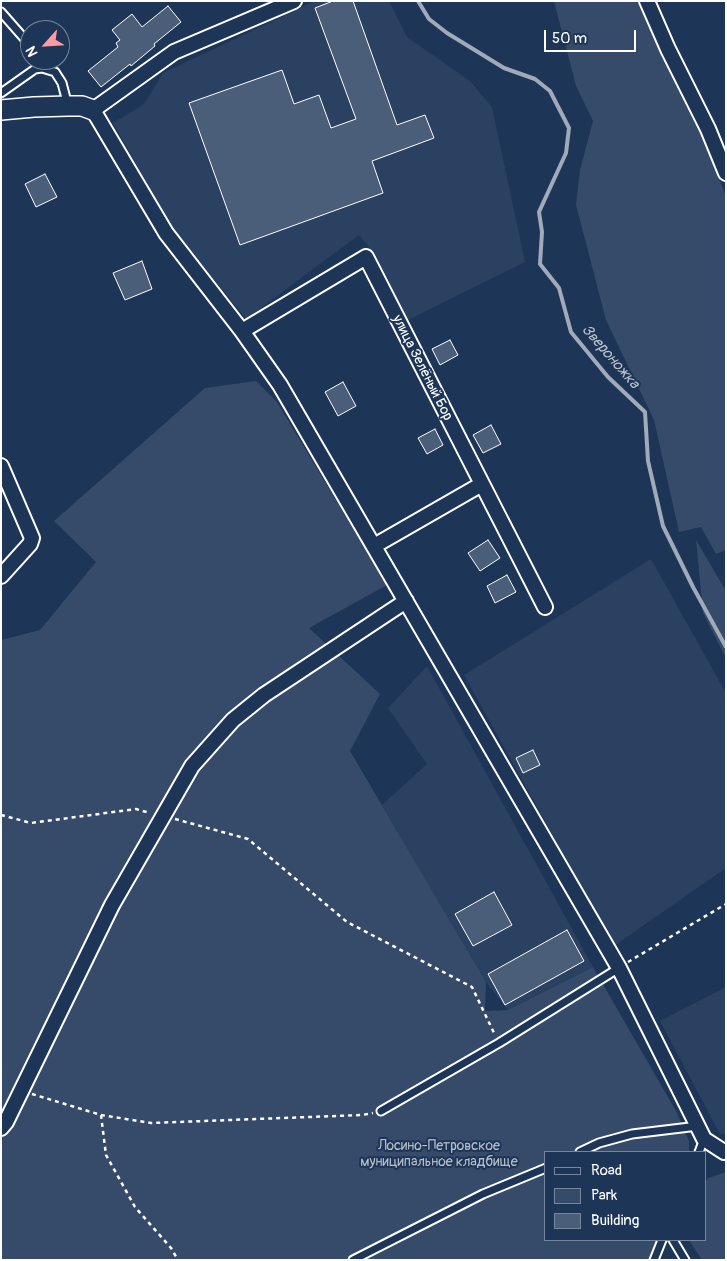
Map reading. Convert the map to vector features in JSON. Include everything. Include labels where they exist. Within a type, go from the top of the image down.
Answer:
[{"type":"street","points":[[93,110],[174,52],[294,1]]},
{"type":"street","points":[[647,1],[668,49],[705,121],[726,173]]},
{"type":"street","points":[[1,110],[34,106],[82,106],[93,110],[166,233],[242,331],[280,385],[618,968],[701,1132],[726,1151]]},
{"type":"street","name":"улица Зелёный Бор","points":[[242,331],[366,257],[545,607]]},
{"type":"street","points":[[1,466],[6,489],[32,538],[30,544],[1,576]]},
{"type":"street","points":[[374,546],[482,484]]},
{"type":"street","points":[[1,1128],[112,905],[192,766],[233,720],[264,695],[406,601]]},
{"type":"lane","points":[[1,12],[20,34]]},
{"type":"lane","points":[[1,93],[34,70]]},
{"type":"lane","points":[[48,70],[55,72],[62,83],[68,106]]},
{"type":"lane","points":[[381,1111],[499,1043],[618,968]]},
{"type":"lane","points":[[582,1151],[600,1143],[632,1134],[701,1132],[698,1151]]},
{"type":"lane","points":[[353,1260],[483,1194],[544,1169]]},
{"type":"lane","points":[[654,1260],[662,1241]]},
{"type":"lane","points":[[674,1241],[685,1260]]},
{"type":"path","points":[[1,815],[32,823],[136,809],[248,839],[347,922],[472,987],[499,1043]]},
{"type":"path","points":[[618,968],[726,904]]},
{"type":"path","points":[[21,1091],[101,1115],[151,1123],[362,1115],[381,1111]]},
{"type":"path","points":[[101,1115],[106,1155],[135,1207],[171,1248],[178,1260]]},
{"type":"shaded area","points":[[315,1],[389,1],[407,37],[470,81],[492,107],[525,262],[406,321],[368,246],[359,235],[246,319],[170,225],[113,123],[144,104],[163,73]]},
{"type":"shaded area","points":[[651,559],[726,693],[726,868],[614,946],[464,675]]},
{"type":"shaded area","points":[[427,666],[593,967],[508,1010],[486,982],[382,805],[427,764],[388,708]]},
{"type":"shaded area","points":[[726,987],[726,1134],[720,1134],[660,1021]]},
{"type":"green space","points":[[554,1],[637,1],[706,143],[726,197],[726,550],[716,554],[701,527],[679,532],[654,420],[606,320],[576,205],[580,170],[593,121],[576,86]]},
{"type":"green space","name":"Лосино-Петровское муниципальное кладбище","points":[[256,381],[277,402],[387,585],[309,628],[380,694],[350,751],[486,982],[485,1011],[508,1010],[593,967],[676,1111],[689,1141],[689,1151],[544,1151],[544,1241],[657,1241],[649,1260],[1,1260],[1,640],[40,630],[96,562],[54,521],[205,388]]},
{"type":"green space","points":[[696,540],[726,591],[726,658],[703,613]]},
{"type":"green space","points":[[726,1172],[726,1260],[702,1260],[690,1241],[707,1241],[708,1178]]},
{"type":"building","points":[[333,1],[353,1],[397,125],[425,115],[434,138],[372,161],[383,193],[240,245],[189,103],[282,70],[294,104],[319,95],[331,128],[356,119],[315,8]]},
{"type":"building","points":[[168,6],[181,22],[131,66],[130,64],[101,87],[88,71],[118,47],[116,43],[120,40],[112,30],[132,14],[142,27]]},
{"type":"building","points":[[45,174],[57,197],[36,207],[25,184]]},
{"type":"building","points":[[142,261],[152,289],[125,300],[113,273]]},
{"type":"building","points":[[450,340],[458,355],[440,365],[432,349]]},
{"type":"building","points":[[343,382],[356,406],[338,416],[325,392]]},
{"type":"building","points":[[491,425],[501,444],[483,453],[473,435]]},
{"type":"building","points":[[435,429],[443,445],[427,454],[418,438]]},
{"type":"building","points":[[488,540],[500,558],[480,571],[468,553]]},
{"type":"building","points":[[507,575],[516,592],[495,603],[487,586]]},
{"type":"building","points":[[533,750],[540,765],[523,773],[516,758]]},
{"type":"building","points":[[494,892],[512,925],[473,946],[455,914]]},
{"type":"building","points":[[567,930],[584,961],[505,1005],[488,974]]},
{"type":"waterway","name":"Звероножка","points":[[418,1],[429,19],[447,33],[504,68],[535,79],[550,91],[569,128],[566,153],[539,212],[542,232],[540,264],[559,288],[571,332],[608,377],[645,412],[648,461],[663,526],[693,587],[726,647]]}]
